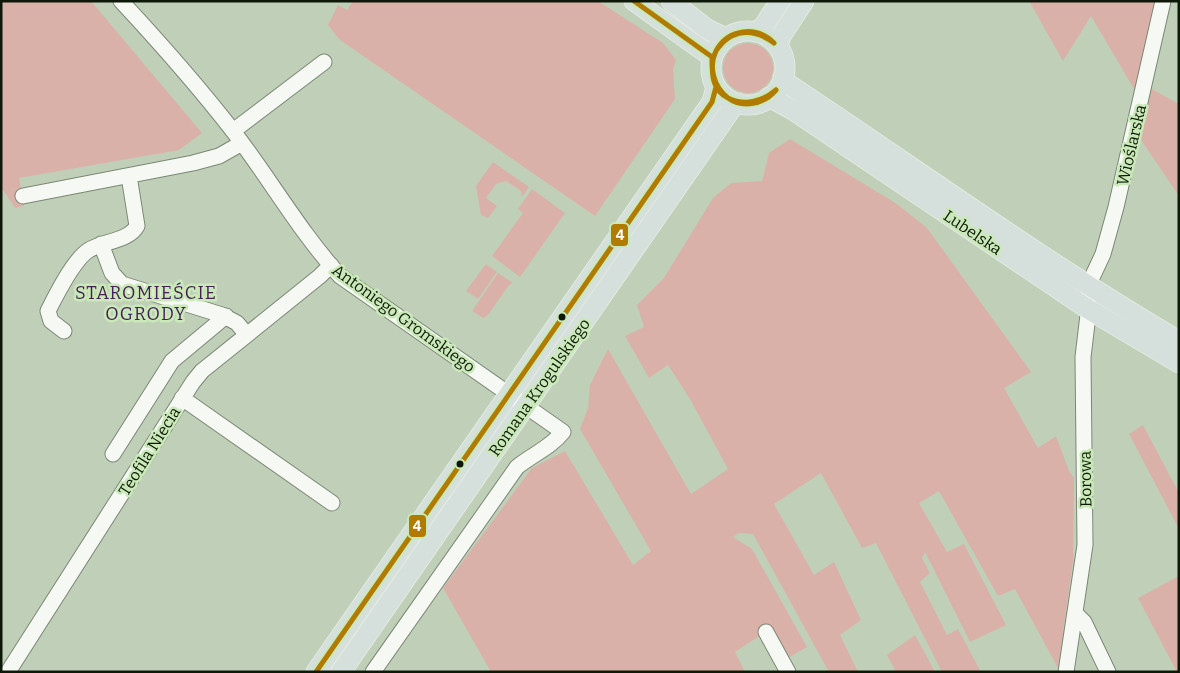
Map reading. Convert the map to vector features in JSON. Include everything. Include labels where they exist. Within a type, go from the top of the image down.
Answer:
[{"type":"main road","points":[[634,1],[712,57]]},
{"type":"main road","points":[[671,1],[708,29],[726,38]]},
{"type":"main road","points":[[756,32],[763,27],[780,1]]},
{"type":"main road","points":[[778,46],[781,36],[804,1]]},
{"type":"main road","points":[[742,31],[756,32],[768,37],[778,46],[783,58],[783,77],[777,90],[769,98],[756,104],[739,103],[728,98],[716,87],[711,70],[712,57],[718,45],[726,38],[742,31]]},
{"type":"main road","name":"Lubelska","points":[[783,77],[788,84],[1088,286],[1179,341]]},
{"type":"main road","name":"Romana Krogulskiego","points":[[316,672],[712,102],[716,87]]},
{"type":"main road","name":"Lubelska","points":[[769,98],[793,110],[1088,309],[1179,363]]},
{"type":"main road","name":"Romana Krogulskiego","points":[[341,672],[728,113],[739,103]]},
{"type":"street","name":"Antoniego Gromskiego","points":[[121,1],[176,61],[238,137],[331,265],[347,281],[527,405],[563,432],[547,449],[530,457],[517,467],[376,670]]},
{"type":"street","name":"Wioślarska","points":[[1088,286],[1103,254],[1116,208],[1163,1]]},
{"type":"street","points":[[23,196],[193,163],[230,151],[238,137],[324,62]]},
{"type":"street","points":[[64,331],[51,322],[48,311],[80,258],[89,250],[101,244],[127,235],[134,231],[137,226],[129,176]]},
{"type":"street","points":[[101,244],[112,273],[122,284],[226,316],[237,323],[248,335]]},
{"type":"street","name":"Teofila Niecia","points":[[8,672],[182,398],[202,371],[331,265]]},
{"type":"street","name":"Borowa","points":[[1066,672],[1085,545],[1083,357],[1088,309],[1088,286]]},
{"type":"street","points":[[113,454],[172,361],[226,316]]},
{"type":"street","points":[[182,398],[332,503]]},
{"type":"street","points":[[1075,613],[1084,622],[1108,672]]},
{"type":"street","points":[[766,632],[788,672]]},
{"type":"shaded area","points":[[1,1],[91,1],[202,133],[179,150],[19,178],[24,206],[15,208],[1,187]]},
{"type":"shaded area","points":[[353,1],[598,1],[663,43],[676,60],[673,69],[675,99],[595,216],[340,40],[328,25],[338,5],[347,10]]},
{"type":"shaded area","points":[[1029,1],[1156,1],[1137,94],[1091,16],[1063,61]]},
{"type":"shaded area","points":[[748,43],[757,45],[768,54],[773,68],[771,77],[762,88],[748,93],[739,91],[728,82],[723,68],[725,59],[734,48]]},
{"type":"shaded area","points":[[1150,88],[1179,104],[1179,196],[1137,134]]},
{"type":"shaded area","points":[[790,139],[897,204],[927,228],[1031,372],[1004,388],[1038,448],[1056,436],[1069,471],[1074,478],[1073,561],[1058,668],[1015,589],[998,596],[939,491],[919,503],[947,552],[964,544],[1006,625],[970,642],[925,552],[922,558],[930,573],[920,582],[947,635],[958,629],[981,672],[942,672],[876,543],[862,548],[821,473],[774,504],[814,575],[834,562],[861,620],[840,635],[858,672],[829,672],[753,534],[739,533],[733,537],[752,549],[807,647],[786,659],[770,629],[735,652],[745,672],[491,672],[443,588],[532,468],[565,451],[633,565],[651,551],[580,429],[588,408],[590,385],[608,349],[691,494],[728,469],[690,399],[668,365],[649,378],[625,336],[644,327],[637,305],[664,278],[713,198],[731,183],[762,181],[769,153]]},
{"type":"shaded area","points":[[493,162],[529,187],[522,197],[521,191],[506,181],[496,184],[486,198],[497,206],[488,218],[481,215],[476,186]]},
{"type":"shaded area","points":[[532,189],[565,213],[520,277],[492,256],[523,213],[518,209]]},
{"type":"shaded area","points":[[486,264],[497,272],[478,299],[466,291]]},
{"type":"shaded area","points":[[498,273],[513,283],[509,285],[488,315],[483,318],[472,311]]},
{"type":"shaded area","points":[[1143,425],[1179,493],[1179,529],[1129,434]]},
{"type":"shaded area","points":[[1179,576],[1179,672],[1177,672],[1138,598]]},
{"type":"shaded area","points":[[915,635],[935,672],[896,672],[887,655]]},
{"type":"transit line","name":"4","points":[[634,1],[712,57]]},
{"type":"transit line","name":"4","points":[[716,51],[728,38],[743,32],[759,34],[767,37],[774,43]]},
{"type":"transit line","name":"4","points":[[716,51],[729,38],[743,33],[759,35],[774,43]]},
{"type":"transit line","name":"4","points":[[716,51],[713,64],[714,76],[719,88],[728,98]]},
{"type":"transit line","name":"4","points":[[712,59],[714,82],[719,91],[728,98]]},
{"type":"transit line","name":"4","points":[[316,672],[712,102],[716,87]]},
{"type":"transit line","name":"4","points":[[728,98],[747,102],[759,100],[776,90]]},
{"type":"transit line","name":"4","points":[[728,98],[747,104],[766,99],[776,90]]},
{"type":"district","name":"STAROMIEŚCIE OGRODY","points":[[146,303]]}]
